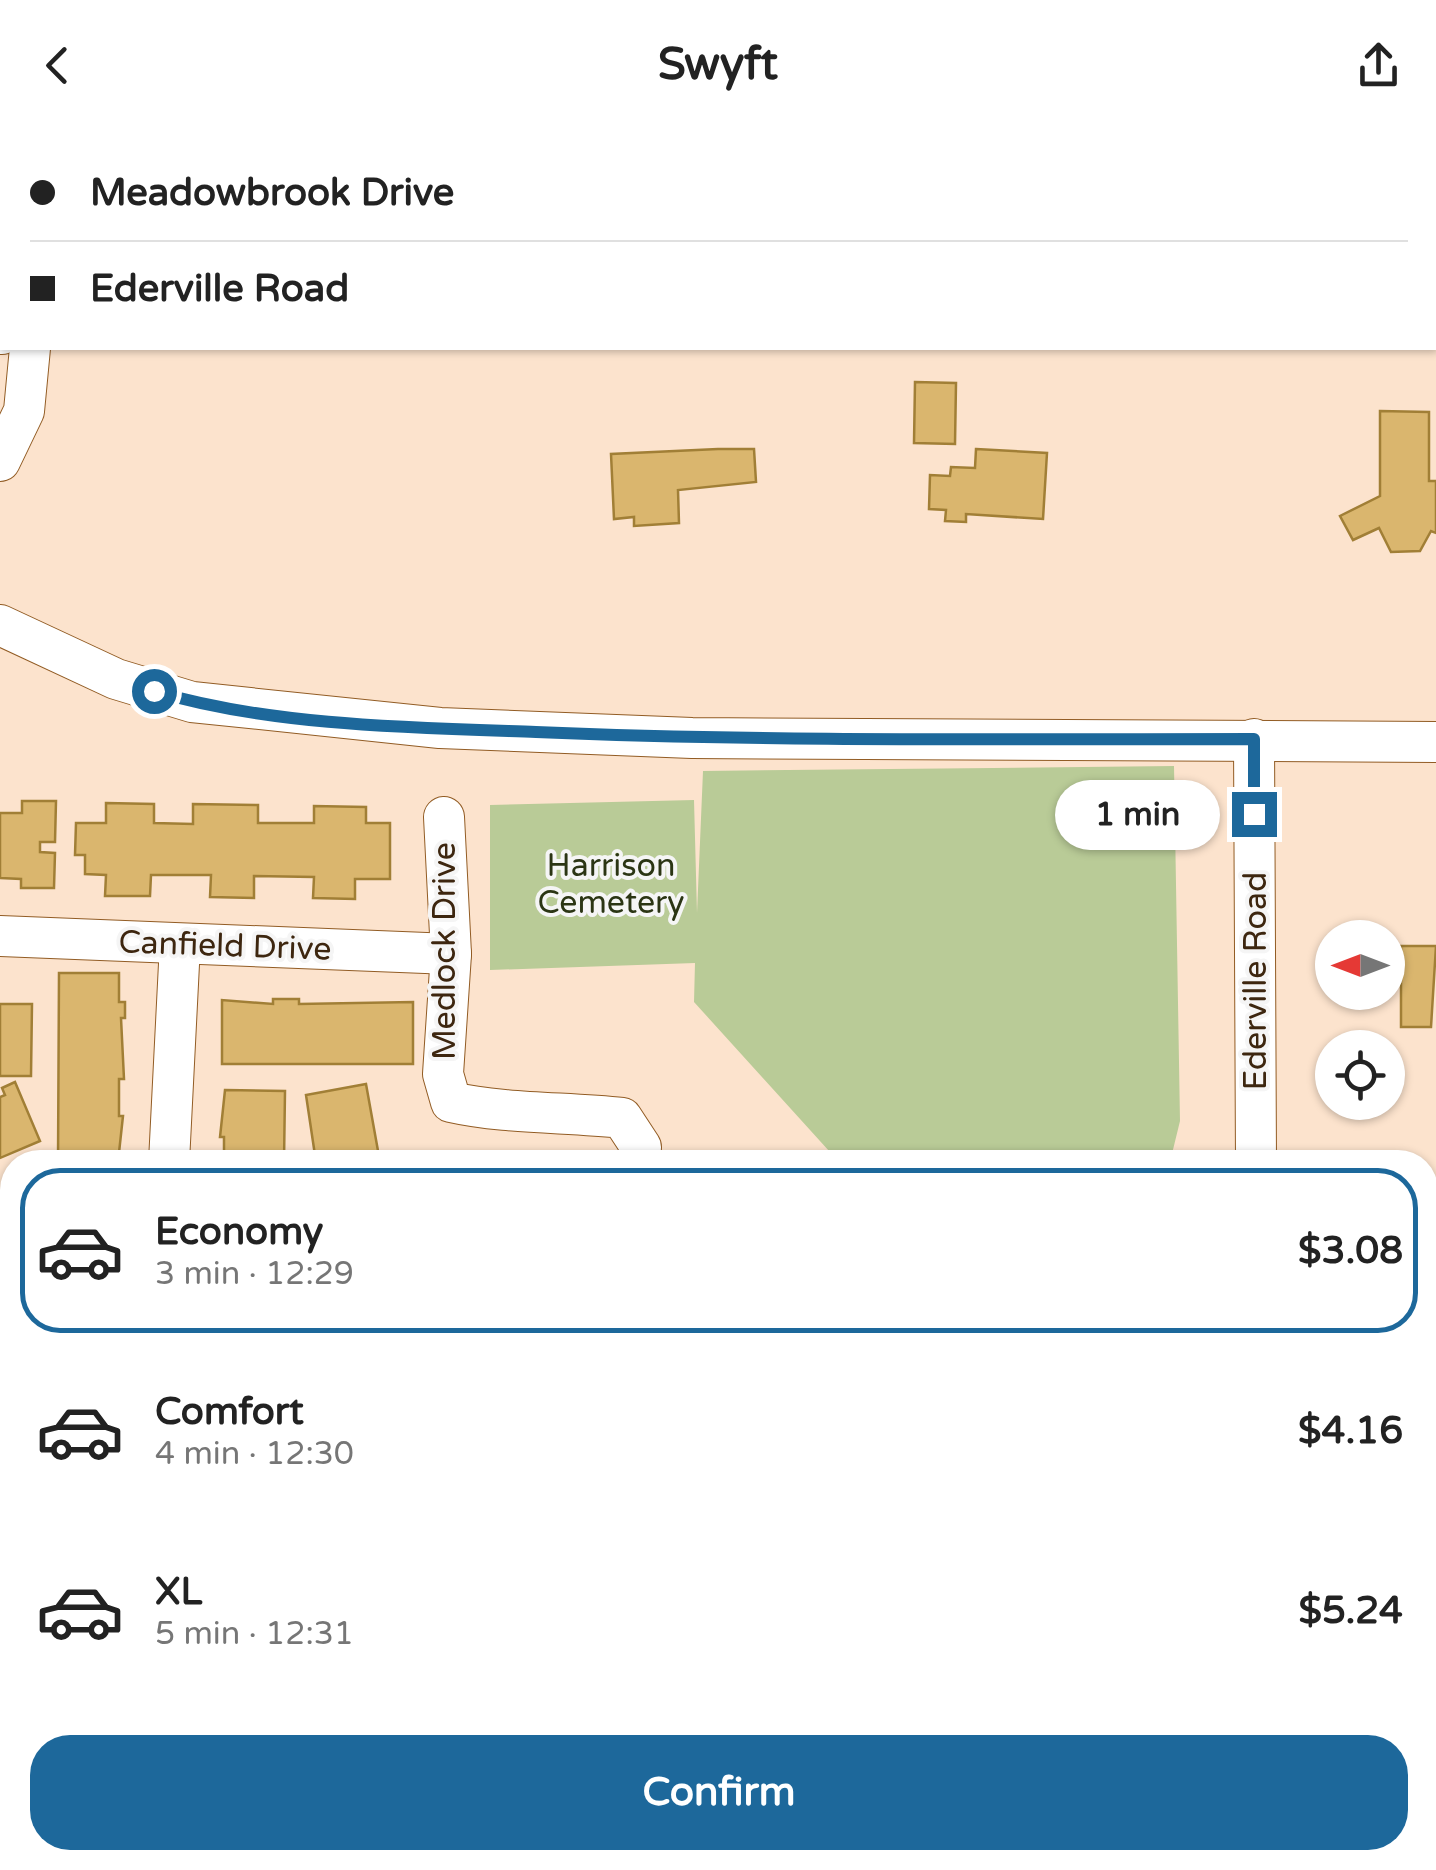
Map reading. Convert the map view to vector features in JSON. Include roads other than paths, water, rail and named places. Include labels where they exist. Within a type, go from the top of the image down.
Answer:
[{"type":"street","points":[[0,461],[24,411],[30,350]]},
{"type":"street","points":[[0,625],[116,680],[192,702],[255,712],[440,728],[673,737],[1436,742]]},
{"type":"street","name":"Ederville Road","points":[[1254,739],[1256,1150]]},
{"type":"street","name":"Medlock Drive","points":[[444,817],[451,954],[442,1074],[451,1102],[482,1109],[546,1109],[622,1118],[641,1150]]},
{"type":"street","name":"Canfield Drive","points":[[0,936],[451,954]]},
{"type":"street","points":[[169,1150],[180,944]]},
{"type":"park label","name":"Harrison Cemetery","points":[[611,884]]}]
